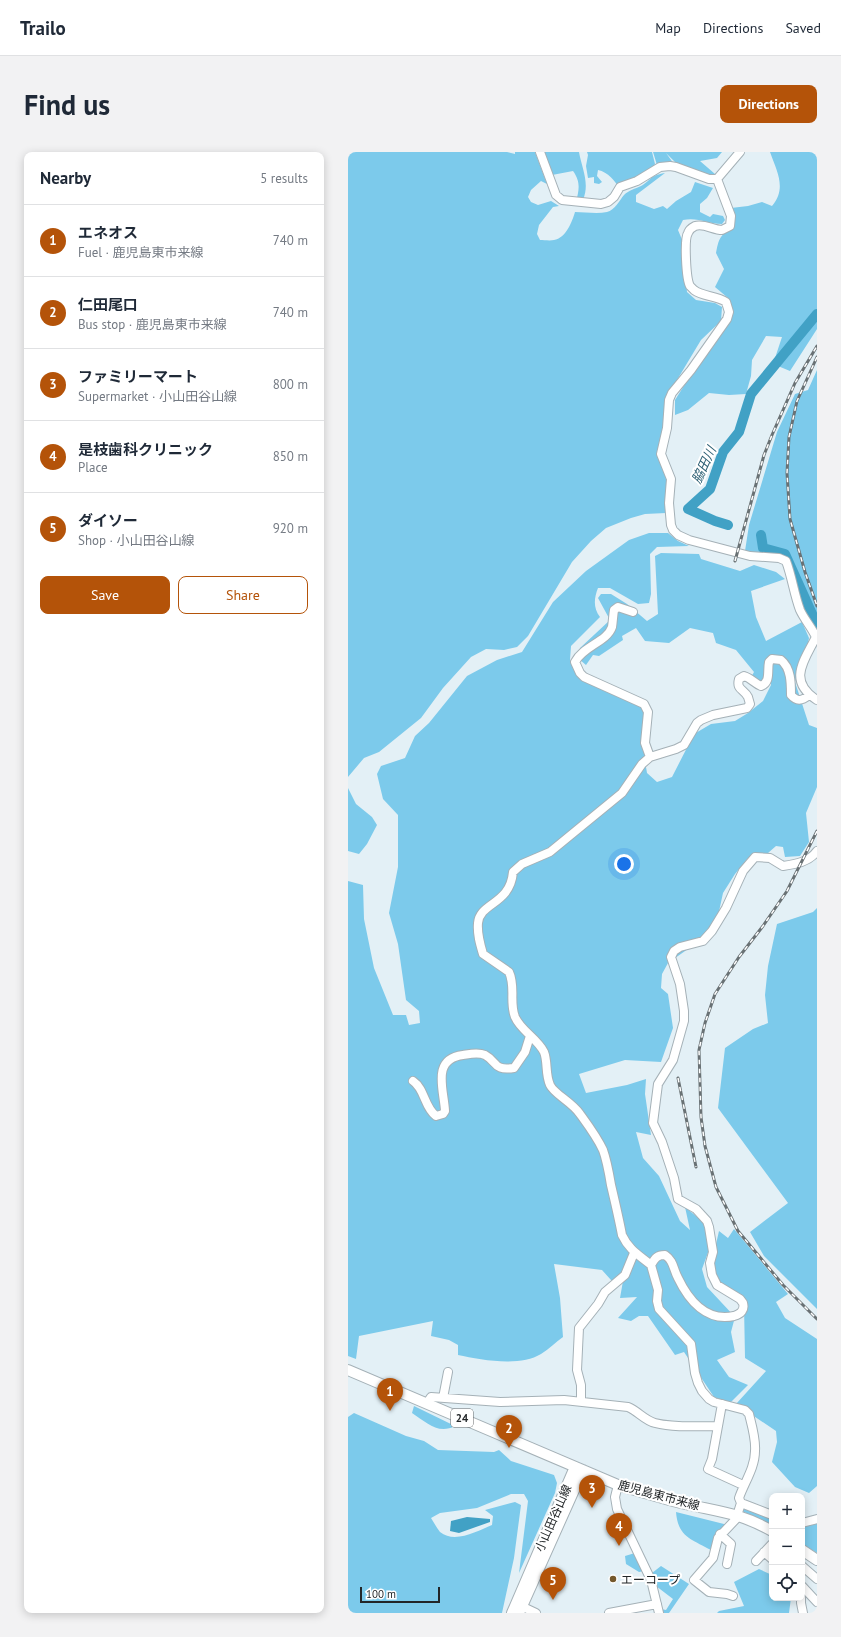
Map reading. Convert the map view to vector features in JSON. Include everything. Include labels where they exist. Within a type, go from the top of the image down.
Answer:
[{"type":"main road","name":"鹿児島東市来線","points":[[348,1370],[618,1485],[667,1499],[737,1514],[769,1529]]},
{"type":"main road","name":"小山田谷山線","points":[[512,1613],[519,1608],[579,1468]]},
{"type":"main road","points":[[805,1552],[817,1560]]},
{"type":"street","points":[[540,152],[556,195],[559,198],[562,200],[593,204],[608,202],[614,197],[620,187],[637,181],[660,167],[676,166],[709,179],[717,179],[740,152]]},
{"type":"street","points":[[717,179],[731,216],[730,226],[722,230],[700,225],[695,226],[688,233],[686,244],[688,280],[690,286],[700,294],[721,298],[726,302],[729,312],[726,319],[691,370],[672,393],[669,400],[667,428],[662,454],[671,479],[670,516],[673,530],[678,535],[689,540],[750,556],[779,558],[786,561],[799,606],[816,637],[800,667],[801,684],[804,691],[817,700]]},
{"type":"street","points":[[633,612],[622,608],[616,608],[614,610],[612,627],[608,633],[581,652],[575,662],[584,678],[644,704],[648,712],[645,739],[650,757]]},
{"type":"street","points":[[769,1514],[742,1503],[739,1498],[743,1485],[751,1469],[756,1450],[749,1414],[746,1410],[709,1399],[702,1391],[695,1373],[691,1344],[659,1309],[658,1290],[651,1265],[627,1246],[622,1236],[608,1168],[598,1140],[575,1106],[550,1086],[547,1078],[544,1053],[515,1018],[513,1009],[513,987],[509,972],[483,954],[478,935],[478,922],[483,910],[495,904],[504,895],[512,881],[513,872],[522,864],[550,852],[622,793],[642,764],[650,757],[684,745],[697,723],[701,720],[713,715],[747,708],[750,704],[748,697],[738,686],[739,679],[744,676],[748,677],[756,684],[761,686],[767,681],[769,662],[772,659],[781,660],[786,664],[790,678],[791,695],[793,698],[801,700],[809,695]]},
{"type":"street","points":[[651,1265],[659,1255],[665,1255],[669,1258],[681,1284],[706,1314],[720,1317],[732,1316],[740,1315],[743,1310],[743,1303],[740,1299],[717,1285],[712,1275],[710,1263],[713,1252],[709,1227],[701,1213],[678,1199],[674,1178],[664,1147],[653,1124],[658,1084],[673,1060],[684,1021],[680,984],[671,957],[674,951],[680,947],[703,941],[712,931],[726,908],[743,871],[755,857],[770,858],[783,866],[808,860],[813,857],[817,851]]},
{"type":"street","points":[[413,1080],[417,1084],[428,1108],[436,1116],[443,1114],[445,1111],[441,1077],[448,1059],[456,1056],[480,1053],[500,1068],[514,1068],[525,1052],[530,1036]]},
{"type":"street","points":[[581,1401],[581,1385],[577,1370],[579,1328],[605,1292],[625,1275],[634,1253]]},
{"type":"street","points":[[443,1398],[448,1372]]},
{"type":"street","points":[[427,1404],[431,1397],[500,1402],[564,1400],[581,1401],[628,1407],[655,1423],[718,1426]]},
{"type":"street","points":[[722,1404],[712,1459],[708,1469],[743,1485]]},
{"type":"street","points":[[618,1485],[615,1497],[617,1509],[651,1580],[659,1613]]},
{"type":"street","points":[[733,1596],[709,1592],[694,1580],[713,1558],[720,1534],[736,1519],[742,1503]]},
{"type":"street","points":[[805,1522],[817,1519]]},
{"type":"street","points":[[720,1534],[731,1544],[727,1564]]},
{"type":"street","points":[[756,1561],[769,1547]]},
{"type":"street","points":[[764,1552],[769,1557]]},
{"type":"street","points":[[805,1569],[817,1579]]},
{"type":"street","points":[[805,1594],[817,1602]]},
{"type":"street","points":[[802,1601],[803,1613]]},
{"type":"street","points":[[609,1613],[657,1604]]},
{"type":"street","points":[[519,1608],[536,1613]]},
{"type":"shaded area","points":[[348,152],[507,152],[515,154],[515,152],[535,152],[547,184],[541,181],[531,190],[528,197],[531,202],[538,205],[551,201],[559,206],[553,207],[539,225],[537,234],[540,240],[558,239],[562,236],[570,225],[575,212],[599,213],[610,211],[628,192],[641,186],[653,177],[665,173],[636,195],[636,202],[654,209],[663,206],[667,209],[676,201],[691,192],[695,182],[713,188],[707,198],[700,204],[700,212],[710,217],[713,214],[723,216],[725,220],[722,224],[693,219],[683,220],[678,230],[683,242],[687,292],[696,300],[715,303],[722,307],[721,321],[701,340],[668,395],[660,443],[667,485],[665,500],[666,513],[645,514],[606,528],[591,541],[572,562],[528,636],[517,647],[504,650],[486,649],[471,657],[443,688],[421,718],[379,752],[364,758],[348,777]]},
{"type":"shaded area","points":[[544,152],[579,152],[586,182],[583,200],[576,202],[579,186],[576,175],[573,171],[552,175]]},
{"type":"shaded area","points":[[587,152],[652,152],[655,164],[651,172],[620,189],[611,177],[602,171],[598,170],[597,176],[602,182],[599,184],[594,183],[594,177],[588,178],[586,166],[588,155]]},
{"type":"shaded area","points":[[653,152],[722,152],[717,158],[700,161],[715,174],[711,179],[681,168],[666,153],[674,164],[657,165]]},
{"type":"shaded area","points":[[770,152],[817,152],[817,329],[790,371],[773,364],[782,337],[766,336],[752,360],[751,376],[746,394],[729,395],[709,393],[688,410],[675,415],[675,400],[730,313],[728,298],[715,287],[724,269],[716,253],[718,243],[721,237],[734,224],[731,208],[748,206],[762,202],[772,206],[777,199],[780,186],[778,173]]},
{"type":"shaded area","points":[[817,370],[817,631],[806,614],[787,562],[745,551],[749,525],[777,432],[795,394],[808,390]]},
{"type":"shaded area","points":[[649,533],[668,533],[678,541],[689,546],[657,547],[650,554],[651,594],[649,603],[638,604],[610,588],[598,588],[595,603],[596,610],[600,617],[571,646],[570,660],[577,674],[649,711],[646,767],[647,773],[657,782],[672,777],[694,734],[711,724],[735,721],[763,701],[771,685],[771,673],[766,683],[749,681],[754,672],[736,650],[716,643],[713,633],[690,628],[669,643],[645,641],[636,628],[622,636],[623,640],[599,656],[593,655],[586,665],[579,659],[580,648],[610,620],[598,598],[601,594],[611,594],[627,604],[647,621],[658,614],[655,556],[661,553],[699,554],[701,559],[740,571],[754,565],[776,572],[785,579],[751,591],[756,617],[766,641],[802,622],[809,638],[807,648],[800,659],[795,682],[809,725],[817,728],[817,787],[806,813],[809,842],[800,856],[785,857],[783,847],[776,846],[768,853],[748,858],[735,874],[723,893],[715,930],[668,963],[662,974],[661,988],[668,994],[673,1028],[661,1062],[625,1060],[579,1074],[586,1093],[627,1085],[646,1079],[645,1094],[651,1135],[636,1132],[643,1158],[659,1176],[680,1221],[690,1230],[685,1207],[703,1222],[710,1247],[702,1269],[707,1287],[735,1317],[731,1332],[735,1352],[717,1360],[729,1377],[748,1385],[730,1403],[714,1397],[684,1352],[675,1355],[648,1316],[639,1316],[631,1321],[618,1318],[637,1297],[620,1298],[623,1281],[611,1280],[602,1270],[554,1264],[560,1298],[563,1337],[541,1354],[532,1358],[512,1361],[478,1359],[458,1355],[458,1345],[449,1340],[431,1336],[433,1321],[359,1336],[356,1359],[348,1356],[348,881],[363,885],[364,919],[374,968],[393,1015],[406,1015],[409,1025],[420,1023],[419,1011],[406,1000],[398,944],[389,913],[398,867],[398,815],[383,799],[377,774],[381,766],[405,758],[415,736],[429,723],[467,676],[497,660],[522,652],[553,602],[586,571],[629,540]]},
{"type":"shaded area","points":[[348,788],[356,804],[372,817],[377,825],[367,844],[359,854],[348,851]]},
{"type":"shaded area","points":[[817,908],[817,1309],[764,1256],[750,1232],[788,1203],[718,1108],[725,1048],[753,1029],[768,1023],[765,995],[768,966],[777,924],[813,912]]},
{"type":"shaded area","points":[[734,1229],[788,1294],[776,1302],[785,1318],[817,1339],[817,1486],[809,1493],[795,1487],[772,1462],[777,1442],[776,1431],[736,1404],[766,1371],[745,1358],[744,1305],[722,1288],[711,1266],[719,1231],[728,1238]]},
{"type":"shaded area","points":[[414,1406],[455,1426],[443,1429],[432,1426],[412,1413]]},
{"type":"shaded area","points":[[354,1413],[406,1436],[424,1441],[438,1450],[494,1452],[499,1450],[511,1461],[554,1475],[557,1483],[555,1493],[519,1573],[528,1501],[524,1494],[511,1494],[477,1508],[440,1513],[431,1518],[440,1532],[452,1537],[459,1537],[492,1525],[493,1516],[485,1510],[515,1502],[521,1505],[514,1558],[502,1613],[348,1613],[348,1417]]},
{"type":"shaded area","points":[[744,1508],[769,1516],[769,1524],[742,1511]]},
{"type":"shaded area","points":[[676,1512],[728,1525],[718,1534],[711,1550],[692,1540],[683,1532],[677,1520]]},
{"type":"shaded area","points":[[467,1517],[490,1519],[490,1522],[459,1533],[450,1531],[451,1521]]},
{"type":"shaded area","points":[[817,1521],[817,1553],[805,1546],[805,1524]]},
{"type":"shaded area","points":[[635,1553],[644,1571],[639,1572],[626,1564],[625,1556]]},
{"type":"shaded area","points":[[661,1566],[689,1584],[669,1613],[661,1613],[661,1609],[666,1610],[673,1599],[656,1586],[652,1573]]},
{"type":"shaded area","points":[[759,1569],[769,1574],[769,1601],[791,1601],[789,1613],[717,1613],[719,1611],[744,1606],[734,1582]]},
{"type":"waterway","name":"脇田川","points":[[728,525],[688,509],[710,489],[723,452],[739,432],[751,394],[817,314]]},
{"type":"waterway","name":"脇田川","points":[[761,535],[763,548],[785,554],[817,625]]},
{"type":"railway","points":[[735,561],[764,455],[795,383],[817,346]]},
{"type":"railway","points":[[817,357],[797,401],[789,437],[787,473],[790,519],[805,572],[817,606]]},
{"type":"railway","points":[[817,831],[787,891],[739,957],[715,994],[705,1023],[699,1050],[701,1117],[705,1146],[716,1187],[738,1231],[783,1285],[817,1319]]},
{"type":"railway","points":[[678,1078],[696,1167]]},
{"type":"place","name":"エネオス","points":[[390,1411]]},
{"type":"place","name":"仁田尾口","points":[[509,1448]]},
{"type":"place","name":"ファミリーマート","points":[[592,1508]]},
{"type":"place","name":"是枝歯科クリニック","points":[[619,1546]]},
{"type":"place","name":"エーコープ","points":[[613,1579]]},
{"type":"place","name":"ダイソー","points":[[553,1600]]}]
